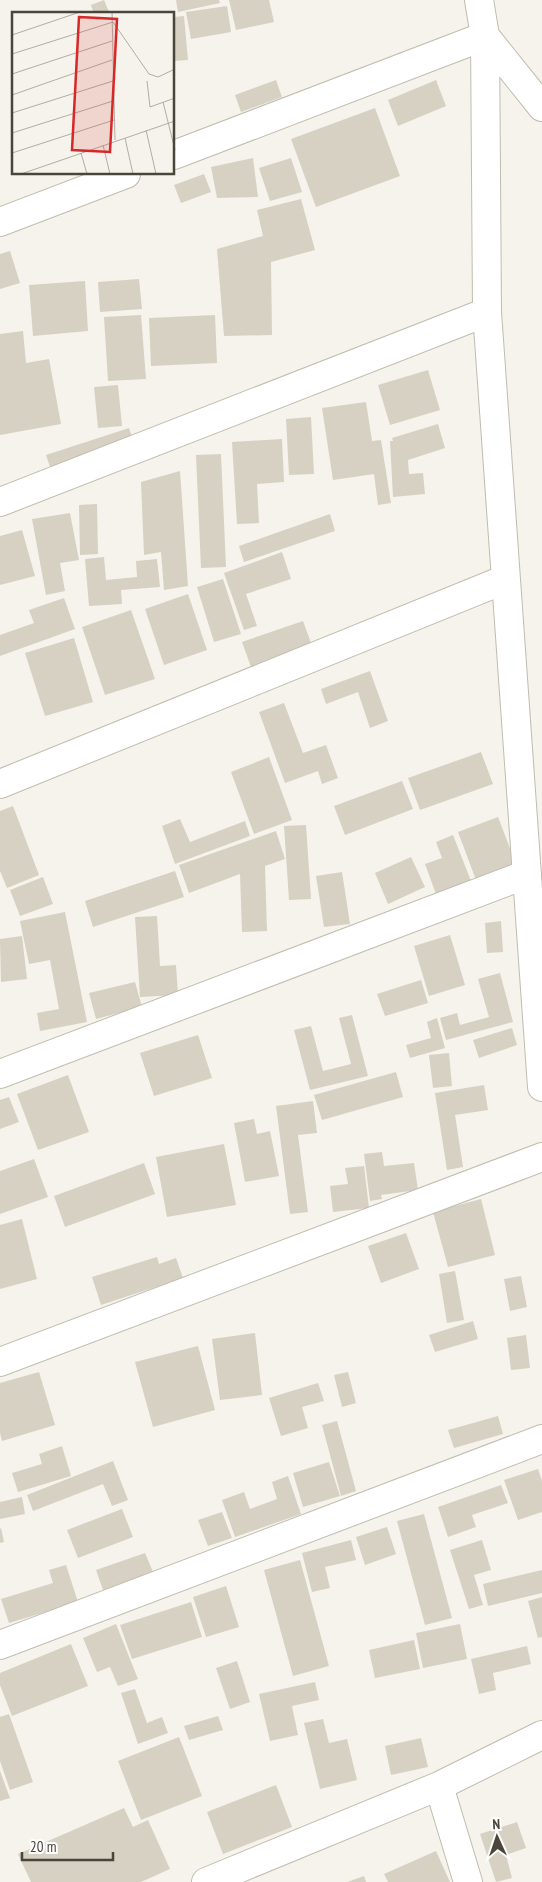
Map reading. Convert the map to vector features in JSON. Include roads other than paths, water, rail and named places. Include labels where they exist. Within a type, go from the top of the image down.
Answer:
[{"type":"street","points":[[479,0],[484,36],[487,312],[542,1087]]},
{"type":"street","points":[[484,36],[542,107]]},
{"type":"street","points":[[175,156],[484,36]]},
{"type":"street","points":[[0,222],[123,175]]},
{"type":"street","points":[[0,502],[487,312]]},
{"type":"street","points":[[0,784],[506,580]]},
{"type":"street","points":[[0,1074],[527,874]]},
{"type":"street","points":[[0,1362],[542,1157]]},
{"type":"street","points":[[0,1645],[542,1439]]},
{"type":"street","points":[[206,1882],[440,1786],[542,1735]]},
{"type":"street","points":[[440,1786],[468,1882]]}]
